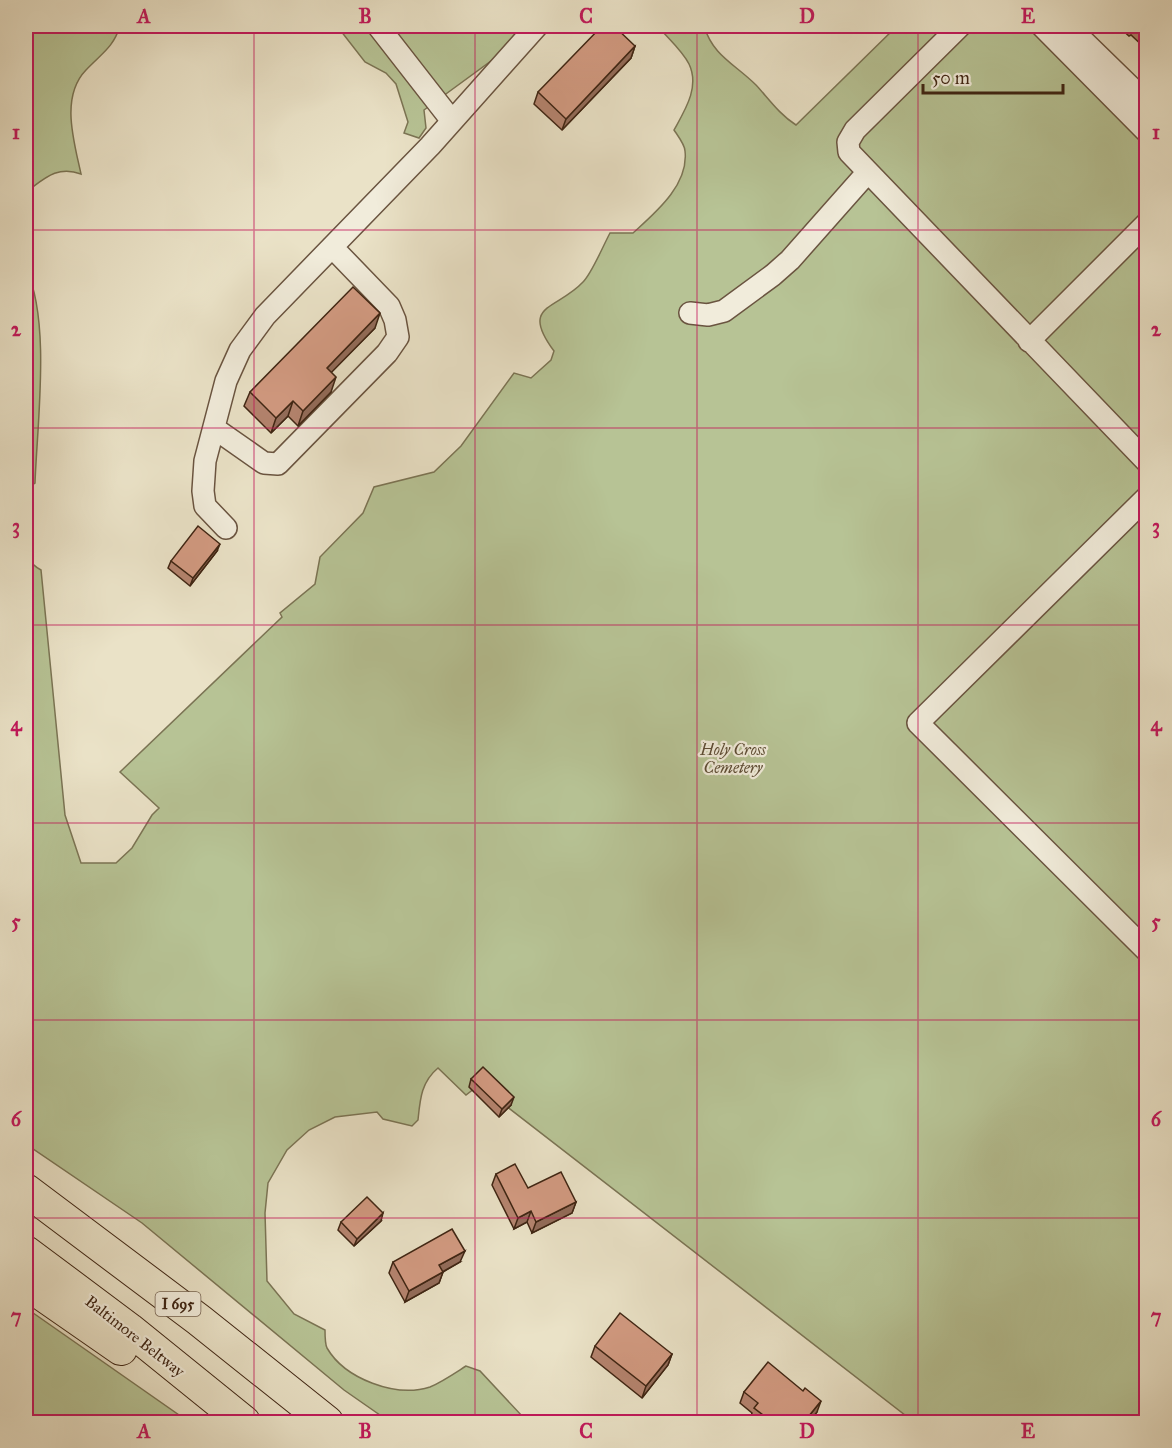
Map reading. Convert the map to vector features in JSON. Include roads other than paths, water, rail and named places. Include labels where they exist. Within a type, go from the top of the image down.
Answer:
[{"type":"highway","name":"I 695","points":[[26,1190],[199,1320],[327,1422]]},
{"type":"highway","name":"Baltimore Beltway","points":[[26,1252],[129,1329],[244,1422]]},
{"type":"highway","points":[[26,1283],[116,1346],[234,1422]]},
{"type":"highway","points":[[199,1320],[348,1422]]},
{"type":"street","points":[[378,26],[452,121]]},
{"type":"street","points":[[226,528],[205,506],[203,491],[205,461],[226,381],[240,350],[265,316],[430,146],[537,26]]},
{"type":"street","points":[[960,26],[855,130],[849,142],[849,152],[1146,461]]},
{"type":"street","points":[[1042,26],[1146,131]]},
{"type":"street","points":[[1068,26],[1146,102]]},
{"type":"street","points":[[690,313],[708,315],[724,311],[773,275],[790,260],[867,172]]},
{"type":"street","points":[[1029,341],[1146,224]]},
{"type":"street","points":[[214,428],[264,463],[278,464],[387,353],[398,337],[395,320],[389,306],[332,247]]},
{"type":"street","points":[[1146,498],[918,723],[1146,950]]},
{"type":"park label","name":"Holy Cross Cemetery","points":[[733,758]]}]
